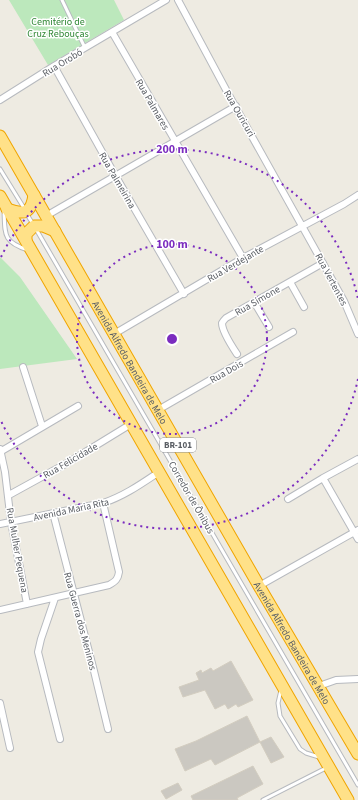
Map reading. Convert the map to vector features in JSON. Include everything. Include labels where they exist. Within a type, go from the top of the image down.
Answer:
[{"type":"highway","name":"Avenida Alfredo Bandeira de Melo","points":[[0,136],[259,586],[358,754]]},
{"type":"highway","points":[[4,203],[19,213],[26,212],[29,210],[34,195]]},
{"type":"highway","name":"BR-101","points":[[4,203],[348,800]]},
{"type":"highway","points":[[26,240],[26,234],[34,226],[43,226],[55,231]]},
{"type":"street","name":"Rua Orobó","points":[[0,100],[54,66],[166,0]]},
{"type":"street","name":"Rua Ouricuri","points":[[178,0],[303,226]]},
{"type":"street","name":"Rua Palmares","points":[[112,32],[174,142],[243,258]]},
{"type":"street","name":"Rua Palmeirina","points":[[54,66],[115,176],[184,294]]},
{"type":"street","points":[[46,216],[236,106]]},
{"type":"street","name":"Rua Verdejante","points":[[114,334],[243,258],[358,195]]},
{"type":"street","name":"Rua Vertentes","points":[[303,226],[355,316],[358,334]]},
{"type":"street","name":"Rua Simone","points":[[237,354],[224,330],[222,324],[223,320],[323,263]]},
{"type":"street","points":[[290,282],[304,307]]},
{"type":"street","points":[[254,302],[269,327]]},
{"type":"street","name":"Rua Dois","points":[[158,410],[293,332]]},
{"type":"street","points":[[23,367],[42,426]]},
{"type":"street","points":[[0,451],[78,406]]},
{"type":"street","name":"Rua Felicidade","points":[[8,495],[69,462],[131,424]]},
{"type":"street","name":"Rua Mulher Pequena","points":[[0,451],[11,522],[27,604]]},
{"type":"street","points":[[288,499],[358,459]]},
{"type":"street","name":"Avenida Maria Rita","points":[[0,524],[114,500],[134,489],[159,472]]},
{"type":"street","points":[[323,478],[356,531],[358,539]]},
{"type":"street","points":[[0,610],[109,585],[116,581],[119,576],[119,572],[104,503]]},
{"type":"street","name":"Rua Guerra dos Meninos","points":[[53,514],[108,730]]},
{"type":"street","points":[[259,586],[356,531]]},
{"type":"street","points":[[55,598],[38,652],[60,739]]},
{"type":"street","points":[[319,686],[336,680],[358,679]]},
{"type":"street","points":[[0,703],[10,748]]},
{"type":"lane","points":[[62,0],[85,48]]},
{"type":"lane","name":"Corredor de Ônibus","points":[[0,169],[358,785]]},
{"type":"lane","points":[[4,203],[5,229],[8,239],[15,246],[33,252]]},
{"type":"lane","points":[[282,686],[278,709],[290,733],[300,749],[326,763]]},
{"type":"lane","points":[[263,800],[326,763]]},
{"type":"green space","name":"Cemitério de Cruz Rebouças","points":[[9,0],[114,0],[124,20],[48,65]]},
{"type":"green space","points":[[0,257],[20,277],[77,359],[0,369]]},
{"type":"building","points":[[231,661],[253,700],[238,707],[236,704],[228,709],[225,704],[215,709],[205,690],[183,697],[179,687],[199,680],[196,673],[201,670],[202,673],[211,668],[213,671]]},
{"type":"building","points":[[247,716],[260,742],[215,765],[211,759],[185,771],[175,749],[196,741]]},
{"type":"building","points":[[271,737],[284,757],[271,763],[260,742]]},
{"type":"building","points":[[253,766],[263,784],[237,798],[238,800],[193,800],[191,796]]},
{"type":"building","points":[[178,783],[182,790],[166,799],[161,791]]}]
